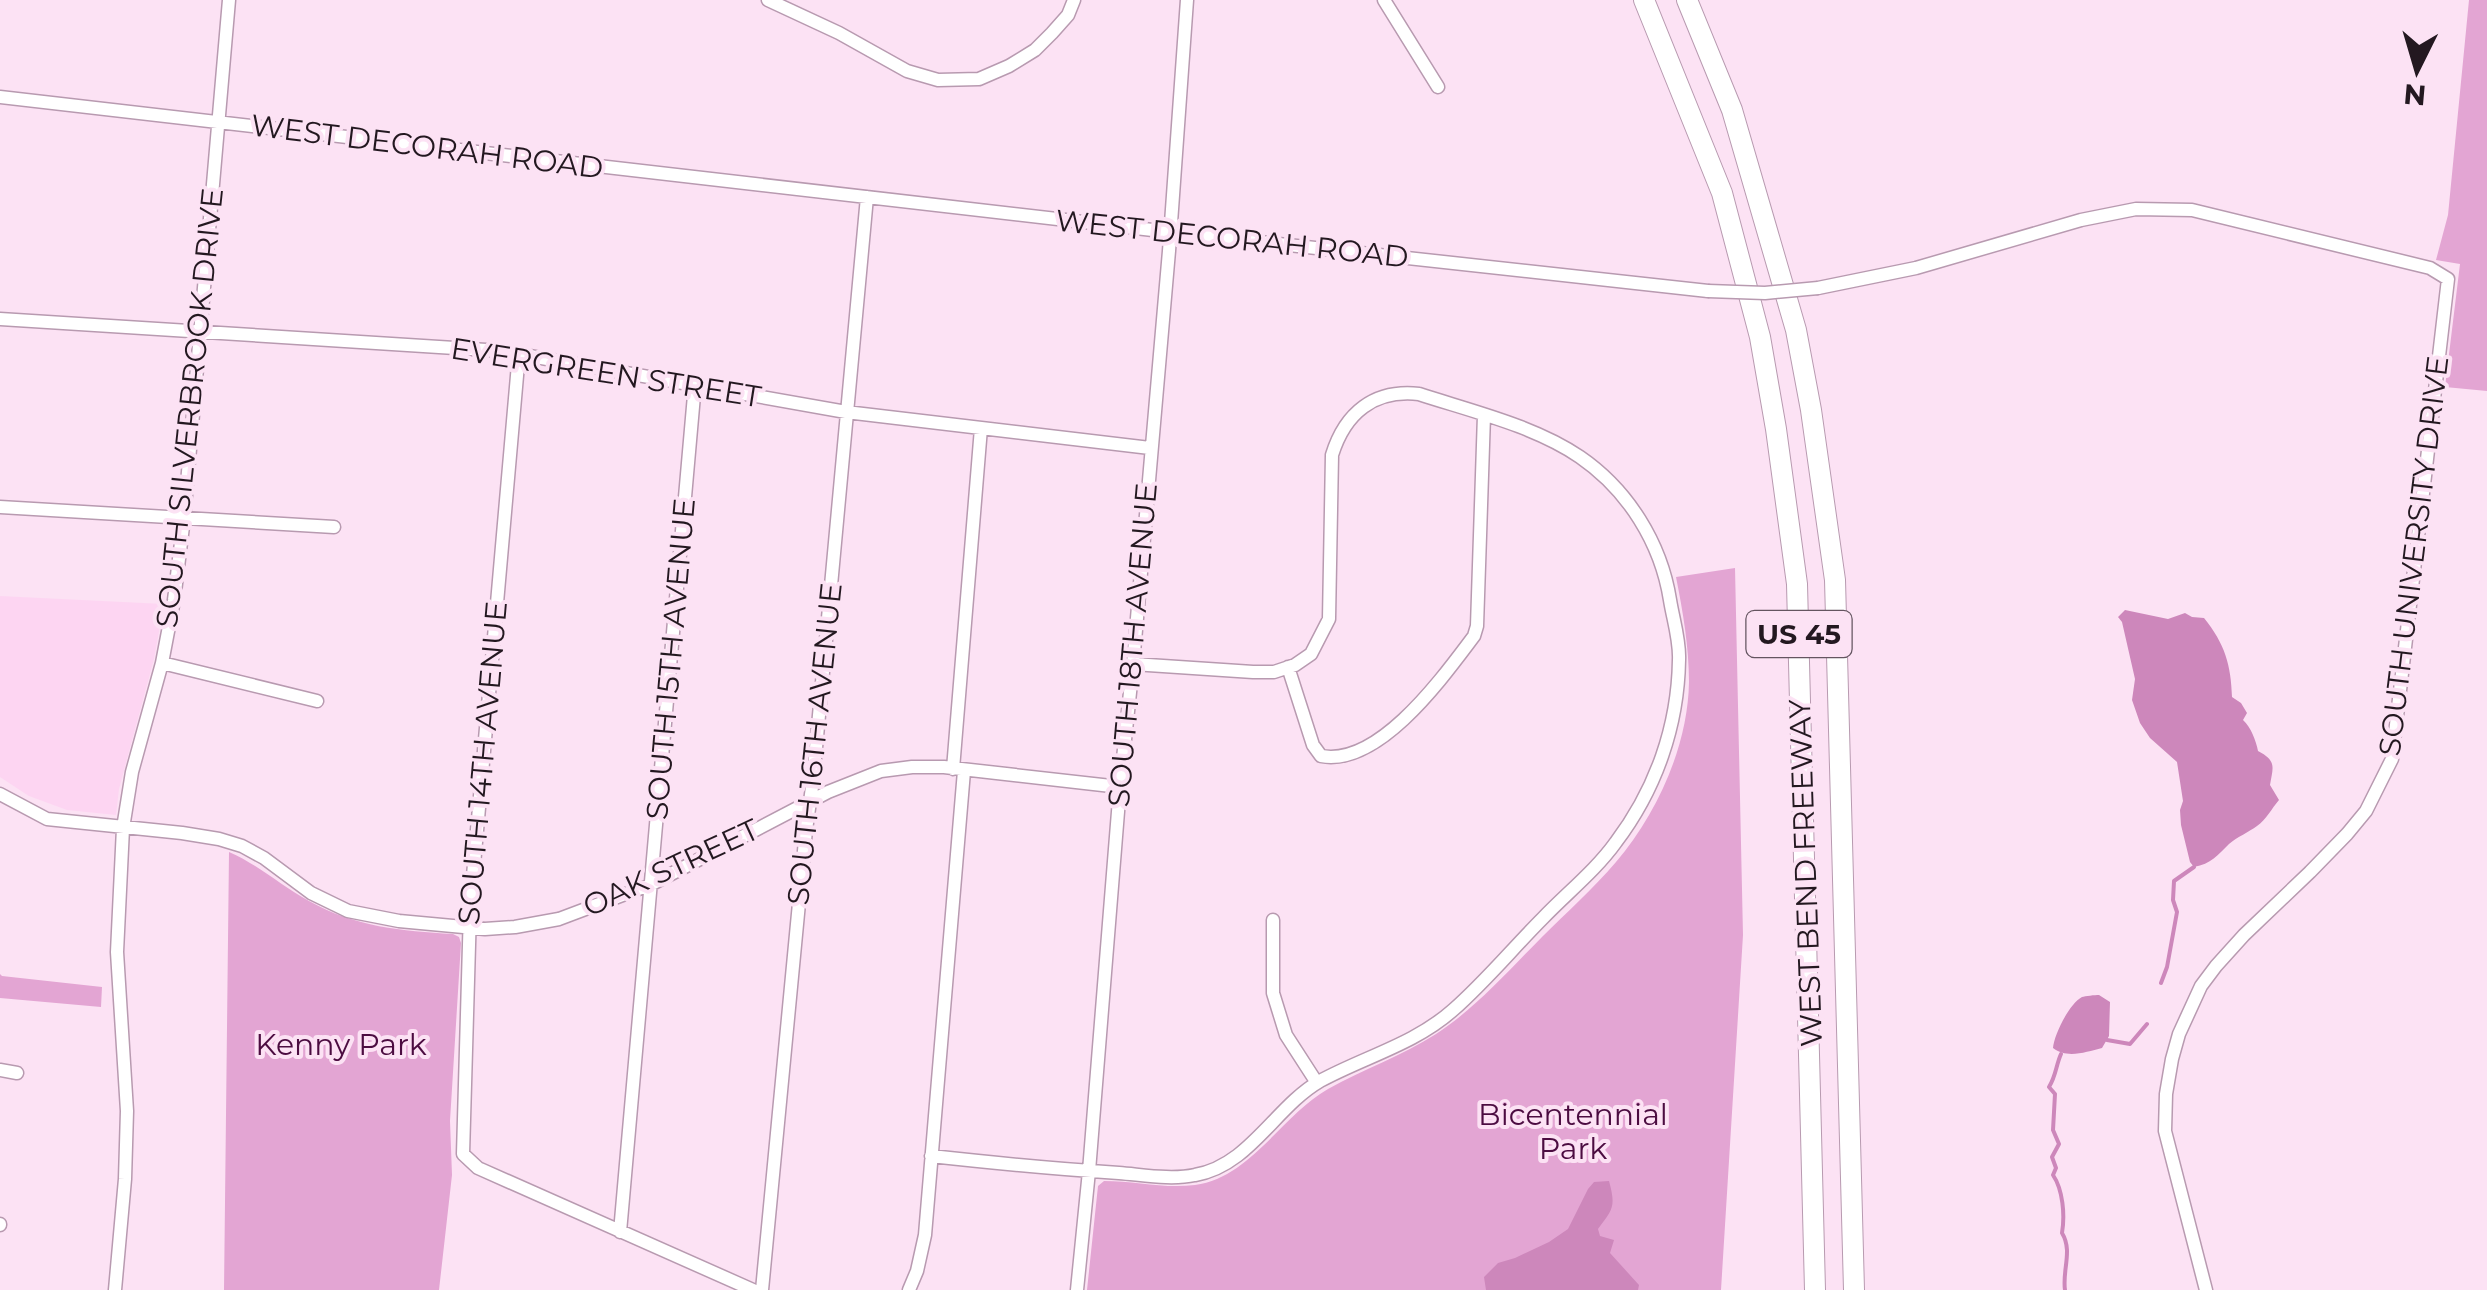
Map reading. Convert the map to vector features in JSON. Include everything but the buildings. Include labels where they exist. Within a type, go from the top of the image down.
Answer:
[{"type":"highway","name":"WEST BEND FREEWAY","points":[[1644,0],[1722,194],[1760,337],[1795,564],[1816,1290]]},
{"type":"highway","name":"WEST BEND FREEWAY","points":[[1687,0],[1732,110],[1796,330],[1835,580],[1854,1290]]},
{"type":"street","name":"SOUTH SILVERBROOK DRIVE","points":[[115,1290],[127,1111],[117,952],[123,828],[132,772],[162,662],[174,600],[229,0]]},
{"type":"street","points":[[768,0],[839,33],[907,72],[938,80],[979,79],[1009,66],[1035,50],[1052,33],[1068,15],[1074,0]]},
{"type":"street","name":"SOUTH 18TH AVENUE","points":[[1076,1290],[1133,664],[1187,0]]},
{"type":"street","points":[[1384,0],[1438,87]]},
{"type":"street","name":"WEST DECORAH ROAD","points":[[0,96],[1170,232],[1708,290],[1765,293],[1818,288],[1916,268],[2081,220],[2136,209],[2192,210],[2430,268],[2448,279]]},
{"type":"street","name":"SOUTH 16TH AVENUE","points":[[762,1290],[867,197]]},
{"type":"street","name":"SOUTH UNIVERSITY DRIVE","points":[[2206,1290],[2165,1131],[2172,1059],[2190,1008],[2216,966],[2321,862],[2366,811],[2392,759],[2448,279]]},
{"type":"street","name":"EVERGREEN STREET","points":[[0,318],[519,353],[846,412],[1150,448]]},
{"type":"street","name":"SOUTH 14TH AVENUE","points":[[519,353],[470,927],[463,1154],[478,1168],[620,1232]]},
{"type":"street","name":"SOUTH 15TH AVENUE","points":[[620,1232],[694,384]]},
{"type":"street","points":[[931,1156],[1089,1171],[1196,1176],[1223,1165],[1250,1146],[1318,1083],[1416,1037],[1452,1011],[1614,845],[1644,801],[1664,752],[1675,715],[1680,656],[1666,576],[1640,518],[1614,484],[1552,440],[1419,394],[1399,392],[1377,397],[1350,418],[1338,434],[1332,455],[1328,619],[1311,654],[1274,672],[1133,664]]},
{"type":"street","points":[[1288,668],[1313,745],[1321,756],[1333,758],[1374,744],[1428,698],[1474,636],[1477,626],[1484,415]]},
{"type":"street","points":[[909,1290],[924,1235],[931,1156],[980,428]]},
{"type":"street","points":[[0,507],[334,527]]},
{"type":"street","points":[[162,662],[317,702]]},
{"type":"street","name":"OAK STREET","points":[[0,794],[47,819],[182,833],[242,846],[311,893],[348,911],[399,921],[515,927],[559,919],[652,884],[828,792],[881,771],[912,767],[959,770],[1120,787]]},
{"type":"street","points":[[1273,920],[1272,993],[1286,1035],[1318,1083]]},
{"type":"street","points":[[0,1070],[17,1073]]},
{"type":"street","points":[[620,1232],[753,1290]]},
{"type":"shaded area","points":[[0,596],[164,604],[116,815],[67,810],[29,796],[0,777]]},
{"type":"shaded area","points":[[2125,610],[2168,619],[2185,613],[2204,618],[2226,655],[2232,697],[2247,713],[2243,720],[2258,751],[2272,765],[2270,785],[2279,800],[2260,823],[2200,866],[2194,867],[2190,862],[2181,825],[2183,801],[2177,762],[2150,738],[2132,700],[2135,679],[2118,617]]},
{"type":"shaded area","points":[[2099,995],[2110,1002],[2109,1036],[2102,1048],[2070,1054],[2053,1048],[2072,1006],[2082,997]]},
{"type":"shaded area","points":[[1609,1181],[1612,1207],[1598,1229],[1600,1236],[1614,1240],[1610,1253],[1639,1285],[1638,1290],[1486,1290],[1484,1277],[1498,1263],[1549,1242],[1568,1229],[1588,1189],[1594,1182]]},
{"type":"green space","points":[[2469,0],[2487,0],[2487,391],[2445,387],[2460,264],[2436,260],[2448,215]]},
{"type":"green space","name":"Bicentennial Park","points":[[1735,568],[1743,935],[1721,1290],[1087,1290],[1098,1186],[1104,1181],[1184,1186],[1215,1180],[1233,1170],[1328,1089],[1423,1042],[1465,1013],[1607,872],[1657,801],[1683,730],[1689,669],[1676,577]]},
{"type":"green space","name":"Kenny Park","points":[[229,852],[309,901],[344,917],[459,937],[450,1121],[452,1175],[439,1290],[224,1290]]},
{"type":"green space","points":[[0,974],[102,987],[101,1007],[0,998]]},
{"type":"waterway","points":[[2161,983],[2177,912],[2174,881],[2194,867]]},
{"type":"waterway","points":[[2107,1040],[2130,1044],[2147,1024]]},
{"type":"waterway","points":[[2061,1054],[2049,1087],[2055,1094],[2053,1130],[2059,1144],[2052,1157],[2067,1247],[2065,1290]]}]
